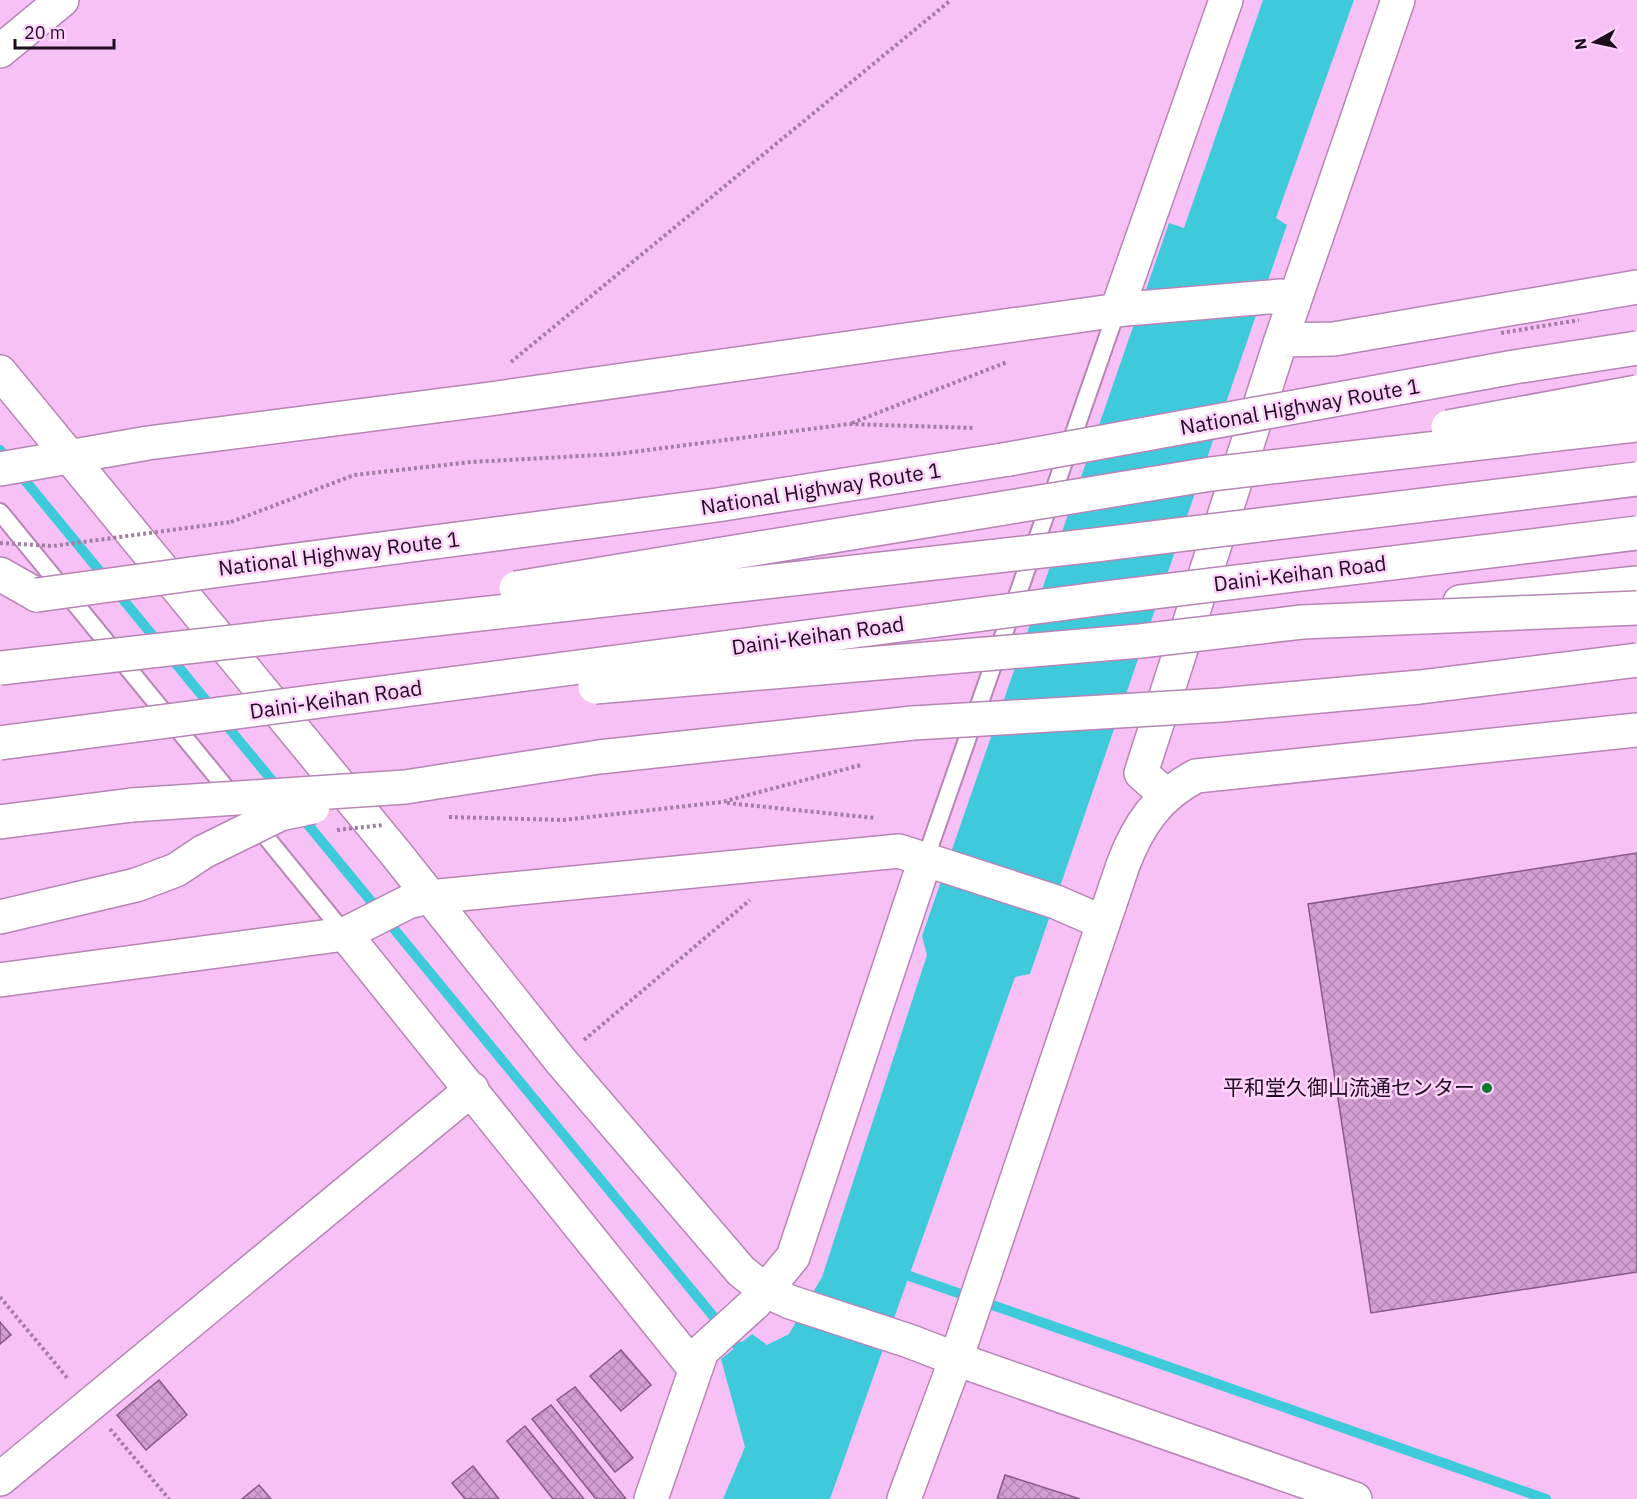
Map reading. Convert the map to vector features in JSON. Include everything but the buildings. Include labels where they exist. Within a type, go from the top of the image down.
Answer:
[{"type":"main road","points":[[0,51],[62,0]]},
{"type":"main road","points":[[1121,309],[1226,0]]},
{"type":"main road","points":[[1166,795],[1141,773],[1281,340],[1288,299],[1398,0]]},
{"type":"main road","points":[[1281,340],[1334,339],[1637,287]]},
{"type":"main road","points":[[0,469],[148,443],[490,399],[1121,309],[1288,299]]},
{"type":"main road","name":"National Highway Route 1","points":[[0,600],[717,505],[1009,459],[1514,367],[1637,348]]},
{"type":"main road","points":[[0,372],[64,459],[419,899],[741,1271],[771,1299],[909,1341],[1355,1499]]},
{"type":"main road","points":[[141,650],[1211,474],[1637,392]]},
{"type":"main road","points":[[1211,474],[1637,425]]},
{"type":"main road","points":[[0,668],[141,650],[1095,545],[1637,479]]},
{"type":"main road","name":"Daini-Keihan Road","points":[[0,743],[1093,599],[1637,533]]},
{"type":"main road","points":[[0,574],[37,595]]},
{"type":"main road","points":[[156,724],[1140,641],[1637,583]]},
{"type":"main road","points":[[1302,621],[1637,608]]},
{"type":"main road","points":[[0,917],[136,885],[176,870],[203,852],[280,814],[405,787],[600,757],[913,723],[1221,705],[1420,687],[1637,660]]},
{"type":"main road","points":[[904,1499],[956,1359],[1102,922],[1133,838],[1166,795],[1196,776],[1637,730]]},
{"type":"main road","points":[[0,822],[132,805],[405,787]]},
{"type":"main road","points":[[0,980],[352,931],[419,899],[899,851],[1056,902],[1102,922]]},
{"type":"main road","points":[[651,1499],[698,1360],[771,1299],[794,1257],[929,861]]},
{"type":"main road","points":[[352,931],[472,1089],[698,1360]]},
{"type":"main road","points":[[0,1479],[472,1089]]},
{"type":"lane","points":[[929,861],[1121,309]]},
{"type":"lane","points":[[0,512],[352,931]]},
{"type":"path","points":[[490,399],[495,375],[951,0]]},
{"type":"path","points":[[849,424],[1016,358]]},
{"type":"path","points":[[0,543],[53,546],[231,522],[354,475],[471,462],[617,454],[849,424],[981,428]]},
{"type":"path","points":[[437,818],[563,819],[722,802],[863,764]]},
{"type":"path","points":[[722,802],[880,818]]},
{"type":"path","points":[[331,831],[390,824]]},
{"type":"path","points":[[560,1060],[751,899]]},
{"type":"shaded area","points":[[1263,0],[1354,0],[1276,218],[1287,225],[1030,974],[1015,977],[830,1499],[723,1499],[745,1447],[721,1359],[752,1334],[767,1345],[789,1334],[822,1277],[927,955],[922,936],[1169,223],[1184,228]]},
{"type":"waterway","points":[[0,450],[279,789]]},
{"type":"waterway","points":[[300,815],[746,1356]]},
{"type":"waterway","points":[[898,1272],[1546,1499]]},
{"type":"place","name":"平和堂久御山流通センター","points":[[1487,1088]]}]
